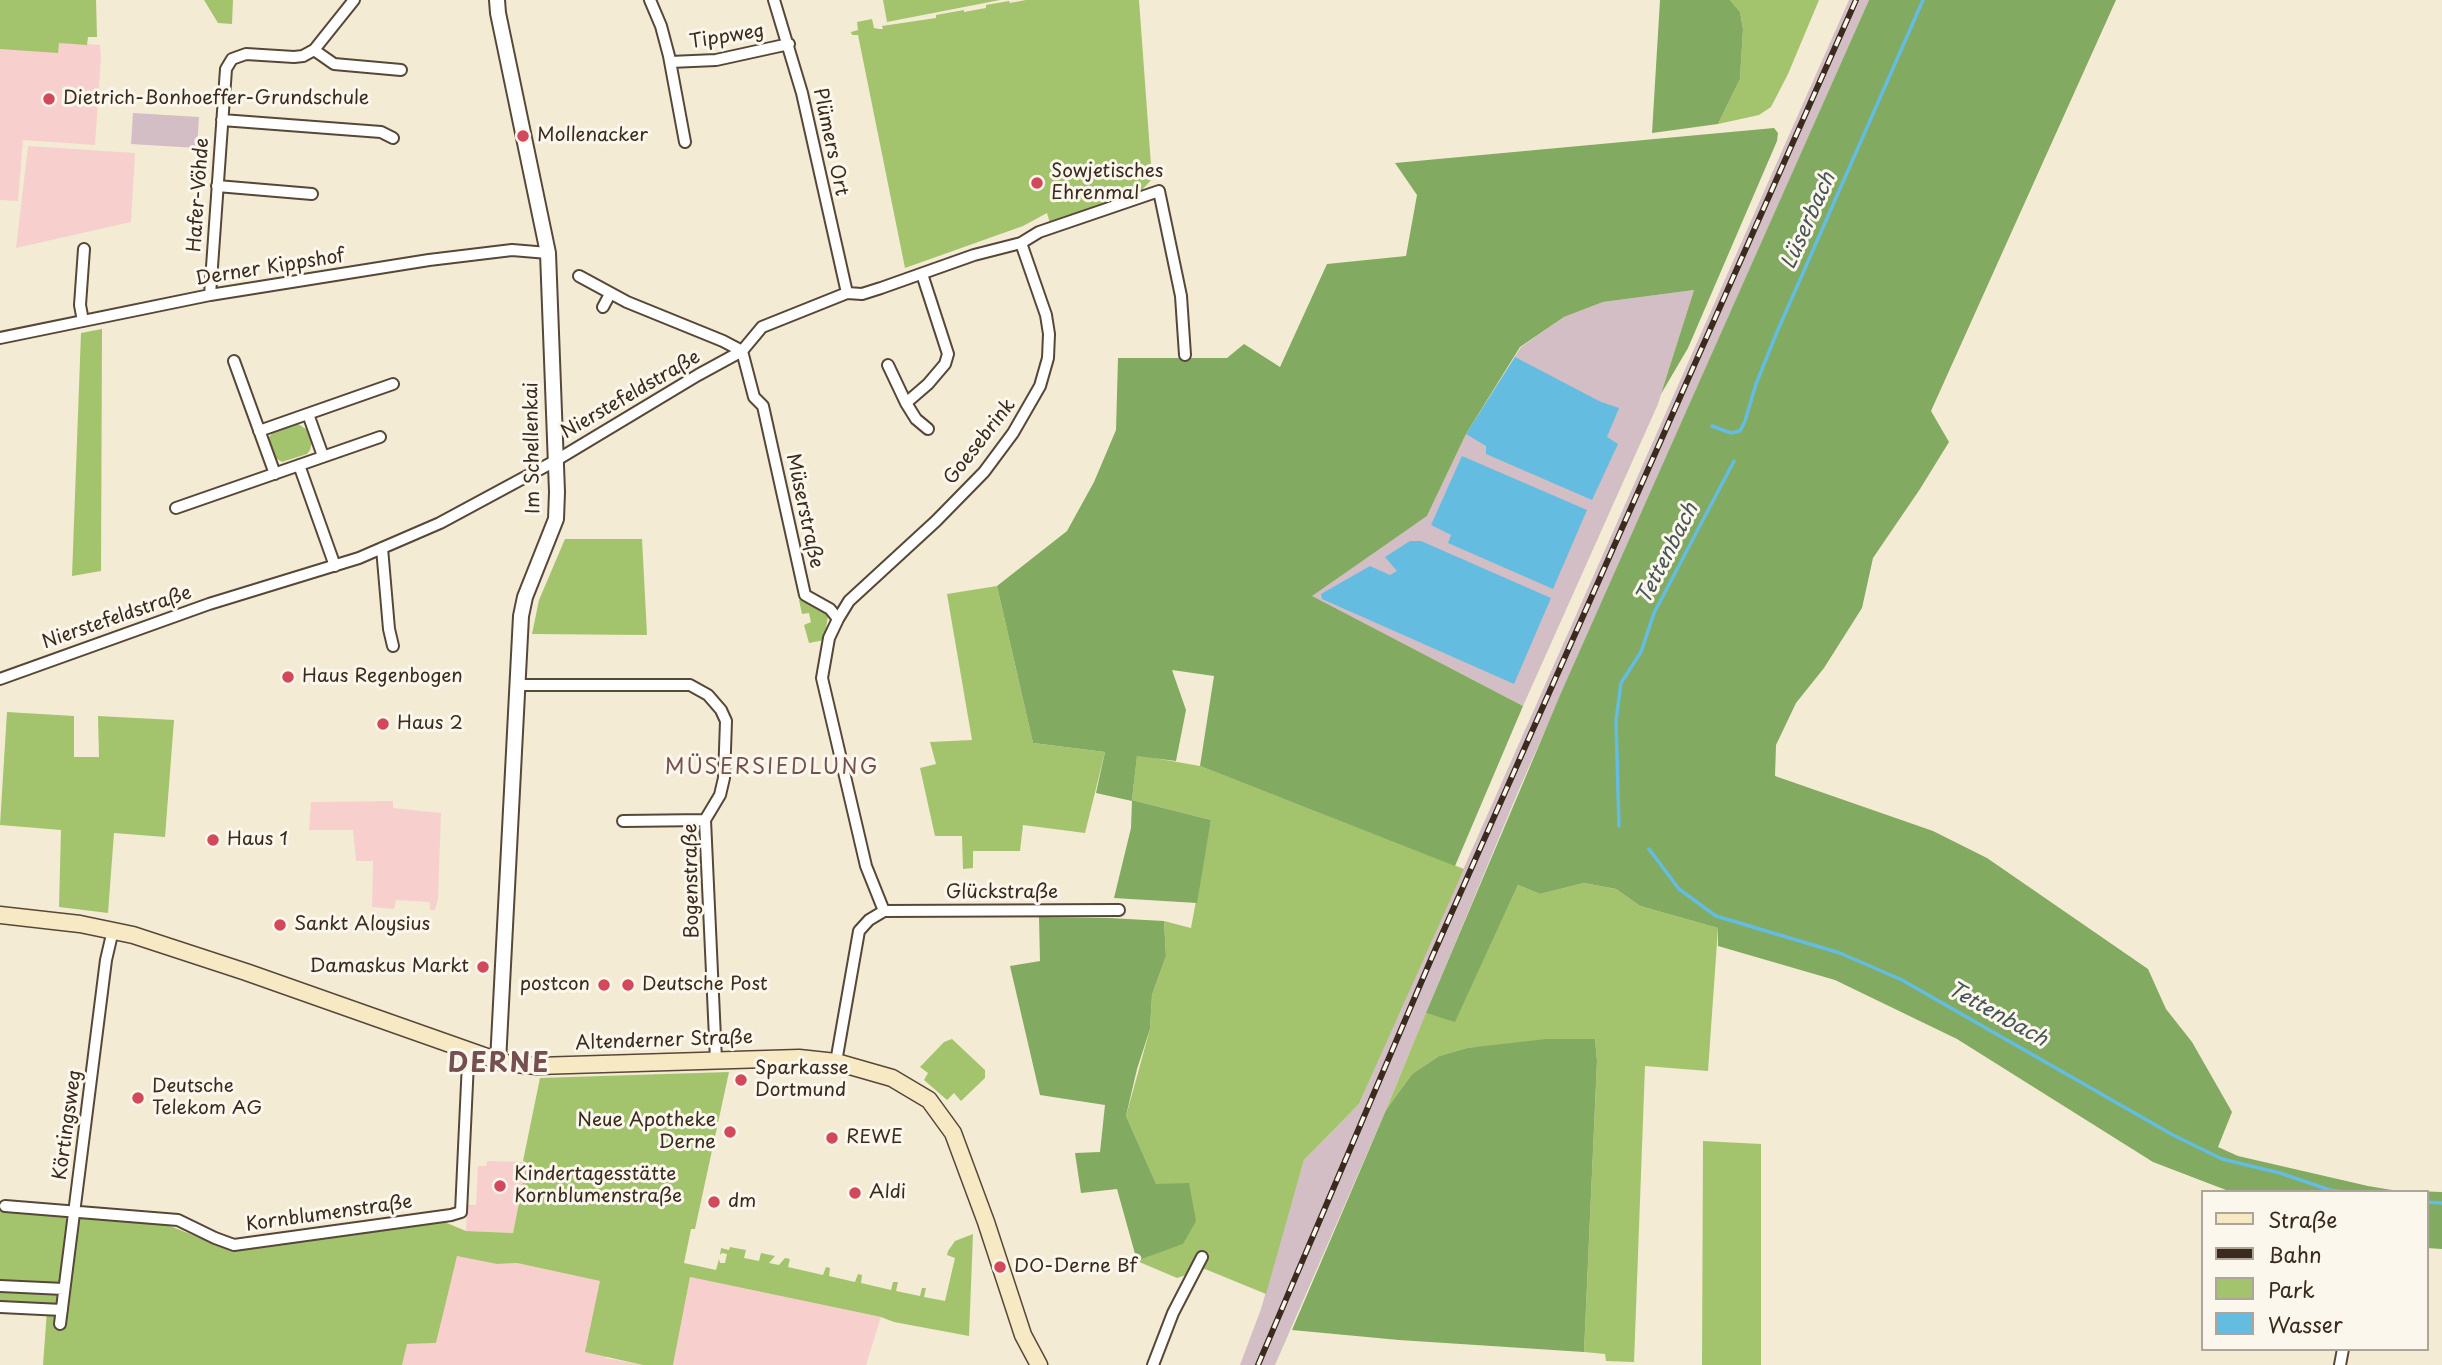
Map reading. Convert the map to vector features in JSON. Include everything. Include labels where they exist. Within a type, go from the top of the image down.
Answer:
[{"type":"main road","name":"Altenderner Straße","points":[[0,915],[113,930],[234,968],[498,1062],[537,1066],[799,1058],[836,1062],[902,1083],[929,1100],[953,1133],[1023,1335],[1039,1365]]},
{"type":"street","points":[[354,0],[314,50],[334,64],[401,70]]},
{"type":"street","name":"Im Schellenkai","points":[[497,0],[548,253],[556,519],[520,616],[498,1062]]},
{"type":"street","name":"Tippweg","points":[[650,0],[661,26],[670,62],[685,142]]},
{"type":"street","name":"Plümers Ort","points":[[774,0],[802,93],[847,293]]},
{"type":"street","name":"Tippweg","points":[[670,62],[716,60],[789,44]]},
{"type":"street","name":"Hafer-Vöhde","points":[[209,295],[226,69],[232,60],[246,54],[294,57],[314,50]]},
{"type":"street","points":[[222,120],[382,132],[394,138]]},
{"type":"street","points":[[217,186],[312,194]]},
{"type":"street","name":"Nierstefeldstraße","points":[[0,679],[209,604],[335,566],[440,523],[555,460],[742,351],[762,327],[847,293],[862,294],[974,255],[1021,243],[1039,232],[1159,191],[1181,296],[1185,355]]},
{"type":"street","name":"Goesebrink","points":[[838,619],[849,601],[947,511],[984,472],[1021,421],[1040,386],[1048,358],[1049,334],[1046,315],[1021,243]]},
{"type":"street","points":[[83,321],[80,306],[84,249]]},
{"type":"street","name":"Derner Kippshof","points":[[0,338],[209,295],[484,253],[512,250],[548,253]]},
{"type":"street","points":[[906,403],[928,384],[945,364],[948,354],[922,274]]},
{"type":"street","points":[[579,276],[610,294],[742,351]]},
{"type":"street","points":[[603,307],[610,294]]},
{"type":"street","name":"Müserstraße","points":[[742,351],[754,397],[763,406],[805,595],[830,609],[838,619]]},
{"type":"street","points":[[234,361],[275,474]]},
{"type":"street","points":[[888,366],[916,419],[928,429]]},
{"type":"street","points":[[260,431],[393,384]]},
{"type":"street","points":[[308,414],[323,456]]},
{"type":"street","points":[[176,508],[380,437]]},
{"type":"street","points":[[299,465],[335,566]]},
{"type":"street","points":[[382,548],[393,646]]},
{"type":"street","points":[[836,1062],[859,931],[869,920],[884,911],[866,866],[822,678],[829,638],[838,619]]},
{"type":"street","name":"Bogenstraße","points":[[517,685],[690,685],[708,695],[721,709],[726,722],[724,778],[720,794],[705,820],[716,1060]]},
{"type":"street","points":[[623,821],[705,820]]},
{"type":"street","name":"Glückstraße","points":[[884,911],[1119,910]]},
{"type":"street","name":"Körtingsweg","points":[[60,1324],[106,960],[113,930]]},
{"type":"street","name":"Kornblumenstraße","points":[[5,1206],[74,1213],[156,1216],[178,1220],[234,1245],[461,1212],[468,1062],[471,1052]]},
{"type":"street","points":[[1153,1365],[1173,1313],[1202,1257]]},
{"type":"street","points":[[0,1286],[64,1289]]},
{"type":"street","points":[[0,1307],[62,1310]]},
{"type":"shaded area","points":[[1849,0],[1869,0],[1520,787],[1386,1110],[1275,1365],[1240,1365],[1261,1309],[1304,1160],[1359,1104]]},
{"type":"shaded area","name":"Dietrich-Bonhoeffer-Grundschule","points":[[0,38],[100,45],[95,145],[23,140],[18,201],[0,200]]},
{"type":"shaded area","points":[[133,113],[199,117],[197,148],[131,144]]},
{"type":"shaded area","points":[[28,146],[135,153],[131,222],[16,248]]},
{"type":"shaded area","points":[[1694,290],[1658,404],[1523,706],[1311,596],[1427,516],[1466,434],[1521,347],[1564,317],[1603,302]]},
{"type":"shaded area","points":[[393,801],[393,808],[441,813],[438,899],[435,910],[430,910],[430,902],[396,900],[394,909],[372,907],[373,861],[356,861],[353,830],[309,830],[311,802]]},
{"type":"shaded area","name":"Kindertagesstätte Kornblumenstraße","points":[[487,1161],[528,1162],[513,1233],[466,1231],[467,1205],[476,1205],[478,1166],[486,1166]]},
{"type":"shaded area","points":[[456,1255],[497,1264],[517,1263],[600,1281],[606,1358],[643,1365],[402,1365],[406,1344],[436,1343]]},
{"type":"shaded area","points":[[690,1277],[881,1317],[866,1365],[673,1365]]},
{"type":"green space","points":[[0,0],[96,0],[97,37],[88,37],[87,45],[59,43],[58,53],[0,49]]},
{"type":"green space","points":[[204,0],[233,0],[232,24],[218,23]]},
{"type":"green space","points":[[883,0],[1000,0],[887,22]]},
{"type":"green space","points":[[1026,0],[1139,0],[1152,179],[1142,190],[1050,223],[1047,213],[1023,226],[905,268],[858,35],[852,35],[851,32],[858,30],[857,22],[872,19],[874,28],[883,29],[882,26],[936,18],[936,15]]},
{"type":"green space","points":[[1660,0],[1730,0],[1740,12],[1743,29],[1740,79],[1718,124],[1652,133]]},
{"type":"green space","points":[[1730,0],[1819,0],[1771,107],[1759,115],[1718,124],[1740,79],[1743,29],[1740,12]]},
{"type":"green space","points":[[1869,0],[2116,0],[1931,411],[1949,442],[1873,558],[1862,608],[1824,668],[1796,703],[1776,745],[1775,776],[1933,831],[1987,858],[2148,969],[2166,1009],[2192,1042],[2232,1112],[2218,1147],[2238,1156],[2392,1190],[2226,1190],[2153,1162],[1957,1039],[1835,980],[1718,946],[1718,928],[1640,906],[1616,889],[1584,883],[1540,894],[1518,885],[1455,1022],[1426,1013],[1561,693]]},
{"type":"green space","points":[[1774,128],[1778,133],[1777,141],[1688,348],[1661,394],[1694,290],[1603,302],[1564,317],[1520,347],[1466,434],[1427,516],[1312,596],[1523,706],[1455,866],[1200,766],[1214,676],[1172,670],[1186,710],[1176,761],[1137,756],[1132,800],[1211,820],[1197,903],[1114,898],[1131,828],[1132,801],[1096,793],[1105,752],[1033,743],[997,586],[1067,531],[1094,482],[1116,430],[1118,358],[1227,358],[1244,344],[1280,367],[1327,264],[1406,256],[1417,195],[1395,163]]},
{"type":"green space","points":[[102,329],[101,571],[72,576],[81,333]]},
{"type":"green space","points":[[293,424],[306,429],[312,442],[310,450],[307,454],[282,462],[274,457],[269,437],[274,431]]},
{"type":"green space","points":[[565,539],[642,539],[647,635],[532,634],[539,600]]},
{"type":"green space","points":[[997,586],[1033,743],[1105,752],[1085,833],[1023,825],[1020,851],[973,851],[973,868],[963,869],[962,836],[935,836],[920,768],[936,764],[930,742],[972,740],[947,594]]},
{"type":"green space","points":[[805,599],[828,616],[824,640],[809,643],[804,625],[811,622],[809,613],[802,614],[799,600]]},
{"type":"green space","points":[[7,712],[74,716],[74,757],[99,757],[98,716],[174,720],[165,837],[114,833],[108,913],[59,907],[61,830],[0,825]]},
{"type":"green space","points":[[1137,755],[1200,766],[1464,869],[1359,1104],[1304,1160],[1266,1294],[1205,1269],[1177,1278],[1137,1261],[1182,1244],[1126,1116],[1150,1029],[1152,995],[1166,956],[1164,921],[1191,928],[1211,820],[1132,800]]},
{"type":"green space","points":[[1584,883],[1616,889],[1640,906],[1718,928],[1708,1071],[1645,1066],[1634,1362],[1606,1361],[1605,1354],[1584,1352],[1597,1061],[1595,1039],[1467,1048],[1439,1056],[1412,1074],[1386,1110],[1426,1013],[1455,1021],[1518,885],[1540,894]]},
{"type":"green space","points":[[1039,917],[1164,921],[1166,956],[1152,995],[1150,1029],[1126,1116],[1156,1184],[1189,1183],[1196,1221],[1183,1244],[1137,1261],[1117,1189],[1081,1193],[1075,1153],[1100,1152],[1105,1105],[1040,1095],[1010,966],[1040,961]]},
{"type":"green space","points":[[952,1039],[985,1070],[985,1078],[961,1101],[954,1093],[947,1100],[924,1080],[928,1073],[920,1067],[944,1042]]},
{"type":"green space","points":[[1546,1039],[1595,1039],[1597,1061],[1584,1352],[1292,1330],[1386,1110],[1412,1074],[1439,1056],[1467,1048]]},
{"type":"green space","points":[[729,1072],[695,1229],[691,1229],[684,1263],[716,1270],[719,1259],[720,1263],[725,1263],[727,1254],[720,1255],[721,1248],[729,1250],[730,1247],[746,1250],[744,1258],[759,1261],[761,1253],[775,1256],[769,1263],[779,1265],[785,1258],[790,1259],[788,1267],[823,1275],[826,1267],[830,1268],[829,1276],[855,1282],[858,1274],[862,1275],[861,1283],[891,1290],[893,1282],[898,1282],[896,1291],[920,1296],[922,1288],[926,1288],[924,1297],[945,1301],[955,1258],[947,1255],[948,1251],[955,1241],[973,1234],[969,1336],[690,1277],[673,1365],[643,1365],[585,1352],[600,1281],[517,1263],[497,1264],[457,1256],[436,1343],[407,1344],[402,1365],[43,1365],[47,1310],[0,1307],[0,1206],[86,1214],[170,1226],[231,1250],[442,1221],[466,1231],[513,1233],[527,1163],[523,1161],[540,1078]]},
{"type":"green space","points":[[1703,1141],[1761,1144],[1761,1365],[1702,1365]]},
{"type":"green space","points":[[2428,1191],[2442,1192],[2442,1249],[2428,1248]]},
{"type":"water","points":[[1515,357],[1601,402],[1619,408],[1607,437],[1618,444],[1592,500],[1486,454],[1486,446],[1466,434]]},
{"type":"water","points":[[1462,456],[1587,510],[1553,589],[1448,543],[1451,535],[1431,525]]},
{"type":"water","points":[[1410,541],[1421,541],[1551,598],[1514,684],[1322,599],[1321,594],[1370,566],[1390,575],[1397,571],[1385,557]]},
{"type":"waterway","name":"Lüserbach","points":[[1712,426],[1731,433],[1740,431],[1745,421],[1756,384],[1777,332],[1923,0]]},
{"type":"waterway","name":"Tettenbach","points":[[1619,826],[1616,721],[1621,683],[1641,652],[1654,613],[1734,461]]},
{"type":"waterway","name":"Tettenbach","points":[[1649,849],[1679,889],[1716,916],[1840,953],[1902,980],[2173,1135],[2222,1159],[2280,1173],[2330,1190]]},
{"type":"waterway","name":"Tettenbach","points":[[2428,1202],[2442,1203]]},
{"type":"railway","points":[[1258,1365],[1432,957],[1856,0]]},
{"type":"place","name":"Dietrich-Bonhoeffer-Grundschule","points":[[49,99]]},
{"type":"place","name":"Mollenacker","points":[[523,136]]},
{"type":"place","name":"Sowjetisches Ehrenmal","points":[[1037,183]]},
{"type":"place","name":"Haus Regenbogen","points":[[288,677]]},
{"type":"place","name":"Haus 2","points":[[383,724]]},
{"type":"place","name":"Haus 1","points":[[213,840]]},
{"type":"place","name":"Sankt Aloysius","points":[[280,925]]},
{"type":"place","name":"Damaskus Markt","points":[[483,967]]},
{"type":"place","name":"postcon","points":[[604,985]]},
{"type":"place","name":"Deutsche Post","points":[[628,985]]},
{"type":"place","name":"Sparkasse Dortmund","points":[[741,1080]]},
{"type":"place","name":"Deutsche Telekom AG","points":[[138,1098]]},
{"type":"place","name":"Neue Apotheke Derne","points":[[730,1132]]},
{"type":"place","name":"REWE","points":[[832,1138]]},
{"type":"place","name":"Kindertagesstätte Kornblumenstraße","points":[[500,1186]]},
{"type":"place","name":"Aldi","points":[[855,1193]]},
{"type":"place","name":"dm","points":[[714,1202]]},
{"type":"place","name":"DO-Derne Bf","points":[[1000,1267]]},
{"type":"district","name":"MÜSERSIEDLUNG","points":[[772,768]]},
{"type":"district","name":"DERNE","points":[[499,1065]]}]
